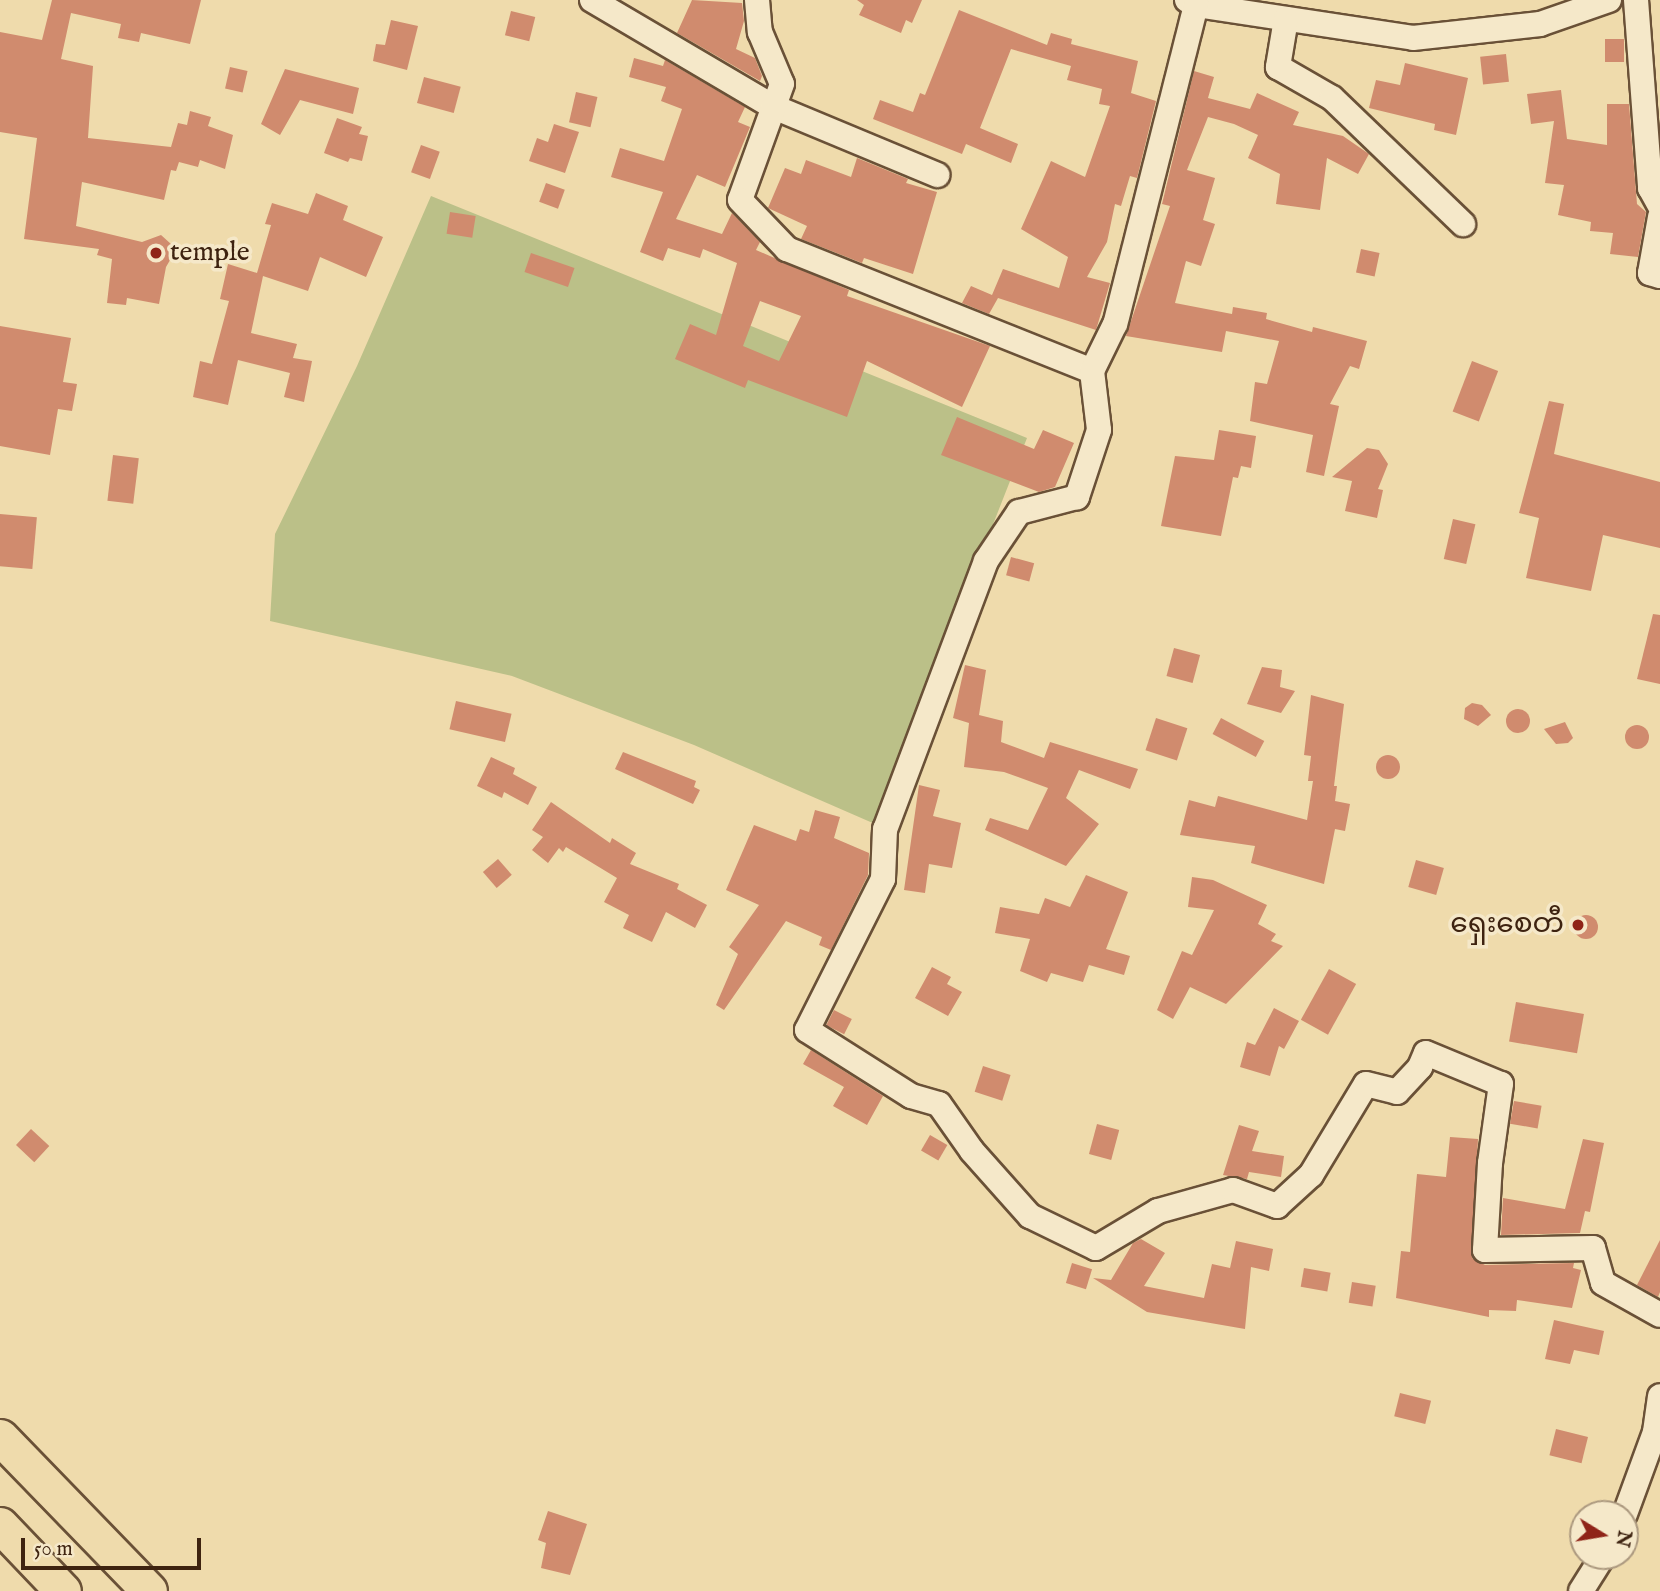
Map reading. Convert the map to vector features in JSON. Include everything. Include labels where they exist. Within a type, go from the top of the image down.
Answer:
[{"type":"highway","points":[[0,1437],[149,1591]]},
{"type":"highway","points":[[0,1525],[63,1591]]},
{"type":"street","points":[[592,0],[774,107],[937,175]]},
{"type":"street","points":[[757,0],[760,32],[782,84],[740,200],[787,249],[1092,371]]},
{"type":"street","points":[[1609,0],[1540,24],[1413,38],[1192,3],[1115,324],[1092,371],[1099,430],[1077,497],[1019,512],[986,561],[885,830],[883,879],[807,1030],[911,1096],[939,1104],[972,1151],[1030,1216],[1096,1248],[1158,1211],[1233,1190],[1278,1206],[1311,1175],[1366,1084],[1397,1092],[1420,1067],[1426,1053],[1501,1084],[1490,1163],[1485,1250],[1593,1248],[1602,1283],[1660,1315]]},
{"type":"street","points":[[1636,0],[1650,188],[1660,206]]},
{"type":"street","points":[[1286,19],[1278,67],[1332,98],[1464,224]]},
{"type":"street","points":[[1660,217],[1650,273],[1660,276]]},
{"type":"street","points":[[1630,1500],[1655,1432],[1660,1396]]},
{"type":"street","points":[[1581,1591],[1594,1570]]},
{"type":"green space","points":[[431,196],[1027,438],[875,824],[694,745],[512,676],[270,621],[275,534],[357,366]]},
{"type":"building","points":[[52,0],[201,0],[190,44],[141,33],[139,42],[118,38],[121,24],[71,13],[61,59],[93,66],[88,138],[171,147],[178,123],[187,125],[190,111],[211,117],[208,126],[233,135],[225,169],[200,160],[198,167],[179,162],[176,171],[171,170],[164,200],[82,182],[76,226],[142,242],[161,235],[171,244],[173,255],[166,267],[159,304],[127,298],[126,305],[107,303],[112,259],[97,255],[99,249],[24,239],[37,138],[0,132],[0,32],[42,40]]},
{"type":"building","points":[[692,0],[742,3],[744,21],[736,49],[755,58],[762,76],[760,81],[677,33]]},
{"type":"building","points":[[857,0],[922,0],[912,23],[906,20],[901,33],[859,15],[864,5]]},
{"type":"building","points":[[959,10],[1047,45],[1051,33],[1072,39],[1071,44],[1138,61],[1131,93],[1156,101],[1137,178],[1130,176],[1121,206],[1115,204],[1107,242],[1087,277],[1110,283],[1096,330],[998,298],[989,314],[962,303],[971,286],[992,295],[1003,269],[1059,288],[1068,257],[1021,229],[1051,161],[1085,177],[1110,106],[1099,104],[1102,89],[1067,80],[1071,66],[1011,49],[980,128],[1018,144],[1011,163],[966,144],[962,154],[873,119],[880,100],[913,112],[920,93],[925,95]]},
{"type":"building","points":[[511,11],[535,17],[529,41],[505,35]]},
{"type":"building","points":[[391,20],[418,26],[407,70],[373,61],[376,44],[385,45]]},
{"type":"building","points":[[1605,39],[1624,39],[1624,62],[1605,62]]},
{"type":"building","points":[[1506,54],[1509,82],[1483,85],[1480,57]]},
{"type":"building","points":[[634,58],[663,66],[665,60],[745,107],[738,122],[750,127],[725,187],[697,175],[676,219],[722,234],[732,213],[760,242],[756,250],[849,290],[847,296],[990,346],[962,407],[867,361],[847,417],[748,380],[745,388],[675,359],[690,324],[716,335],[737,263],[703,249],[700,258],[668,248],[663,261],[640,252],[663,192],[611,177],[620,148],[664,161],[682,109],[661,101],[666,87],[629,77]],"holes":[[[760,301],[801,316],[779,361],[743,346]]]},
{"type":"building","points":[[1405,63],[1468,78],[1456,135],[1434,130],[1435,124],[1369,108],[1376,80],[1400,85]]},
{"type":"building","points":[[230,67],[248,71],[243,92],[225,88]]},
{"type":"building","points":[[285,69],[359,88],[353,114],[300,100],[280,135],[261,124]]},
{"type":"building","points":[[1194,71],[1214,77],[1208,98],[1250,109],[1257,93],[1299,112],[1293,125],[1343,136],[1369,154],[1358,174],[1327,158],[1320,210],[1276,204],[1280,174],[1248,158],[1258,135],[1234,124],[1208,117],[1187,170],[1215,178],[1203,220],[1215,224],[1201,266],[1186,261],[1175,303],[1232,314],[1233,307],[1267,313],[1266,319],[1312,332],[1313,327],[1367,341],[1359,369],[1350,366],[1330,404],[1339,406],[1324,476],[1306,472],[1313,435],[1250,421],[1255,382],[1267,384],[1279,341],[1226,331],[1222,352],[1126,336],[1170,206],[1162,204]]},
{"type":"building","points":[[424,77],[461,87],[454,113],[417,103]]},
{"type":"building","points":[[1561,90],[1567,139],[1607,145],[1607,104],[1629,104],[1637,204],[1646,212],[1638,257],[1610,254],[1613,233],[1590,231],[1591,222],[1558,215],[1564,185],[1545,183],[1554,121],[1531,124],[1527,94]]},
{"type":"building","points":[[576,92],[597,97],[590,127],[569,122]]},
{"type":"building","points":[[337,118],[362,127],[359,134],[368,136],[362,161],[350,158],[348,162],[324,153]]},
{"type":"building","points":[[554,124],[579,132],[565,173],[529,161],[537,138],[548,142]]},
{"type":"building","points":[[421,145],[440,152],[430,179],[411,172]]},
{"type":"building","points":[[857,158],[908,179],[906,183],[937,192],[913,274],[864,258],[862,263],[801,239],[807,226],[768,208],[785,168],[801,174],[806,160],[851,177]]},
{"type":"building","points":[[546,183],[565,190],[558,209],[539,202]]},
{"type":"building","points":[[316,193],[348,206],[343,220],[383,237],[366,277],[320,257],[308,291],[263,276],[251,333],[297,344],[293,358],[312,361],[304,402],[284,397],[290,373],[238,360],[228,405],[193,397],[200,361],[212,364],[229,301],[220,299],[228,264],[257,273],[271,225],[265,224],[272,203],[308,214]]},
{"type":"building","points":[[450,212],[476,216],[472,238],[447,234]]},
{"type":"building","points":[[1361,249],[1380,253],[1375,276],[1356,272]]},
{"type":"building","points":[[531,253],[574,268],[568,287],[524,272]]},
{"type":"building","points":[[0,326],[71,338],[63,382],[77,384],[72,411],[58,409],[50,455],[0,446]]},
{"type":"building","points":[[1472,361],[1498,371],[1479,421],[1453,411]]},
{"type":"building","points":[[1549,401],[1564,404],[1554,454],[1660,482],[1660,548],[1603,535],[1591,591],[1526,578],[1539,518],[1519,513]]},
{"type":"building","points":[[957,417],[1034,449],[1043,430],[1074,443],[1055,487],[1039,492],[941,455]]},
{"type":"building","points":[[1219,430],[1256,436],[1251,468],[1241,466],[1238,478],[1233,477],[1221,536],[1161,526],[1175,456],[1214,460]]},
{"type":"building","points":[[1367,448],[1379,450],[1388,464],[1378,489],[1383,490],[1377,518],[1345,511],[1352,481],[1332,477]]},
{"type":"building","points":[[113,455],[139,458],[133,504],[107,501]]},
{"type":"building","points":[[0,514],[37,517],[32,569],[0,566]]},
{"type":"building","points":[[1453,519],[1475,524],[1466,564],[1444,559]]},
{"type":"building","points":[[1011,557],[1034,563],[1029,582],[1006,575]]},
{"type":"building","points":[[1653,614],[1660,615],[1660,684],[1637,679]]},
{"type":"building","points":[[1174,648],[1200,655],[1193,683],[1166,676]]},
{"type":"building","points":[[965,665],[986,670],[979,715],[1003,721],[1001,742],[1044,758],[1050,742],[1138,769],[1130,789],[1079,770],[1066,798],[1099,824],[1066,866],[985,830],[990,818],[1028,830],[1048,788],[1004,772],[964,767],[969,723],[953,718]]},
{"type":"building","points":[[1262,667],[1282,670],[1280,687],[1295,691],[1281,713],[1247,704]]},
{"type":"building","points":[[1311,695],[1344,704],[1334,786],[1337,786],[1335,801],[1350,804],[1345,831],[1335,829],[1324,884],[1251,863],[1255,846],[1180,835],[1189,800],[1215,807],[1218,796],[1307,820],[1313,781],[1308,781],[1311,756],[1304,755]]},
{"type":"building","points":[[456,701],[512,714],[505,742],[449,729]]},
{"type":"building","points":[[1472,703],[1482,705],[1491,715],[1478,726],[1464,719],[1465,708]]},
{"type":"building","points":[[1518,709],[1529,716],[1530,721],[1523,732],[1518,733],[1507,726],[1506,721],[1513,710]]},
{"type":"building","points":[[1156,718],[1187,728],[1177,761],[1145,750]]},
{"type":"building","points":[[1221,718],[1264,741],[1256,757],[1213,734]]},
{"type":"building","points":[[1565,722],[1573,738],[1568,743],[1556,744],[1544,729]]},
{"type":"building","points":[[1637,725],[1645,729],[1649,737],[1645,745],[1637,749],[1629,745],[1625,737],[1629,729]]},
{"type":"building","points":[[623,752],[696,781],[694,787],[700,790],[693,804],[615,769]]},
{"type":"building","points":[[1388,755],[1396,759],[1400,767],[1396,775],[1388,779],[1380,775],[1376,767],[1380,759]]},
{"type":"building","points":[[491,757],[515,768],[513,774],[537,787],[528,805],[504,792],[502,798],[477,786]]},
{"type":"building","points":[[919,785],[940,790],[933,816],[961,823],[952,868],[929,864],[925,893],[904,890]]},
{"type":"building","points":[[551,802],[610,843],[612,838],[636,853],[630,864],[679,884],[677,889],[707,905],[695,928],[666,912],[652,942],[623,928],[629,915],[604,902],[617,878],[566,847],[563,852],[559,848],[548,863],[532,850],[543,837],[532,830]]},
{"type":"building","points":[[815,810],[840,817],[834,838],[869,853],[868,875],[831,950],[819,945],[822,937],[786,921],[724,1010],[716,1005],[738,954],[729,947],[759,905],[726,890],[754,825],[796,841],[800,829],[809,832]]},
{"type":"building","points":[[498,859],[512,875],[497,888],[483,872]]},
{"type":"building","points":[[1416,860],[1444,868],[1436,895],[1408,887]]},
{"type":"building","points":[[1086,875],[1128,892],[1106,949],[1130,956],[1124,975],[1089,965],[1083,982],[1051,973],[1047,982],[1020,971],[1030,939],[995,933],[1000,907],[1039,914],[1045,898],[1070,907]]},
{"type":"building","points":[[1192,877],[1213,880],[1267,905],[1258,924],[1276,934],[1271,941],[1283,946],[1226,1004],[1190,987],[1173,1019],[1157,1010],[1182,951],[1192,955],[1214,910],[1188,907]]},
{"type":"building","points":[[1586,915],[1594,919],[1598,927],[1594,935],[1586,939],[1578,935],[1574,927],[1578,919]]},
{"type":"building","points":[[932,967],[951,977],[947,984],[962,992],[948,1016],[915,998]]},
{"type":"building","points":[[1329,969],[1356,984],[1328,1035],[1301,1020]]},
{"type":"building","points":[[1516,1002],[1584,1014],[1577,1053],[1509,1041]]},
{"type":"building","points":[[1274,1008],[1299,1021],[1284,1049],[1279,1046],[1270,1076],[1240,1067],[1247,1042],[1255,1045]]},
{"type":"building","points":[[834,1010],[852,1019],[844,1034],[826,1025]]},
{"type":"building","points":[[811,1050],[883,1096],[867,1125],[833,1106],[844,1087],[803,1064]]},
{"type":"building","points":[[983,1066],[1011,1075],[1002,1101],[975,1092]]},
{"type":"building","points":[[1514,1101],[1542,1106],[1538,1129],[1510,1124]]},
{"type":"building","points":[[1097,1124],[1119,1130],[1111,1160],[1089,1154]]},
{"type":"building","points":[[1239,1125],[1259,1131],[1252,1151],[1284,1156],[1281,1177],[1249,1172],[1247,1179],[1223,1175]]},
{"type":"building","points":[[31,1129],[49,1146],[34,1162],[16,1145]]},
{"type":"building","points":[[930,1135],[947,1145],[938,1161],[921,1151]]},
{"type":"building","points":[[1450,1137],[1478,1139],[1472,1258],[1485,1265],[1574,1263],[1573,1268],[1581,1270],[1572,1308],[1517,1300],[1516,1311],[1489,1310],[1489,1317],[1396,1298],[1401,1251],[1410,1252],[1417,1174],[1446,1177]]},
{"type":"building","points":[[1583,1139],[1604,1143],[1590,1212],[1585,1211],[1580,1233],[1501,1235],[1503,1198],[1565,1209]]},
{"type":"building","points":[[1141,1239],[1165,1253],[1144,1286],[1204,1298],[1212,1264],[1230,1268],[1236,1241],[1273,1249],[1269,1271],[1251,1267],[1245,1329],[1147,1312],[1093,1278],[1111,1280],[1133,1243]]},
{"type":"building","points":[[1660,1240],[1660,1292],[1658,1297],[1637,1285]]},
{"type":"building","points":[[1072,1263],[1092,1269],[1086,1289],[1066,1283]]},
{"type":"building","points":[[1304,1268],[1331,1273],[1327,1291],[1301,1287]]},
{"type":"building","points":[[1352,1282],[1376,1286],[1372,1306],[1349,1303]]},
{"type":"building","points":[[1554,1320],[1604,1331],[1599,1355],[1574,1350],[1570,1364],[1545,1359]]},
{"type":"building","points":[[1400,1393],[1431,1401],[1425,1424],[1394,1416]]},
{"type":"building","points":[[1556,1429],[1588,1437],[1581,1463],[1549,1455]]},
{"type":"building","points":[[548,1511],[587,1524],[570,1575],[541,1568],[546,1543],[538,1540]]},
{"type":"place","name":"temple","points":[[156,253]]},
{"type":"place","name":"ရှေးစေတီ","points":[[1578,925]]}]
